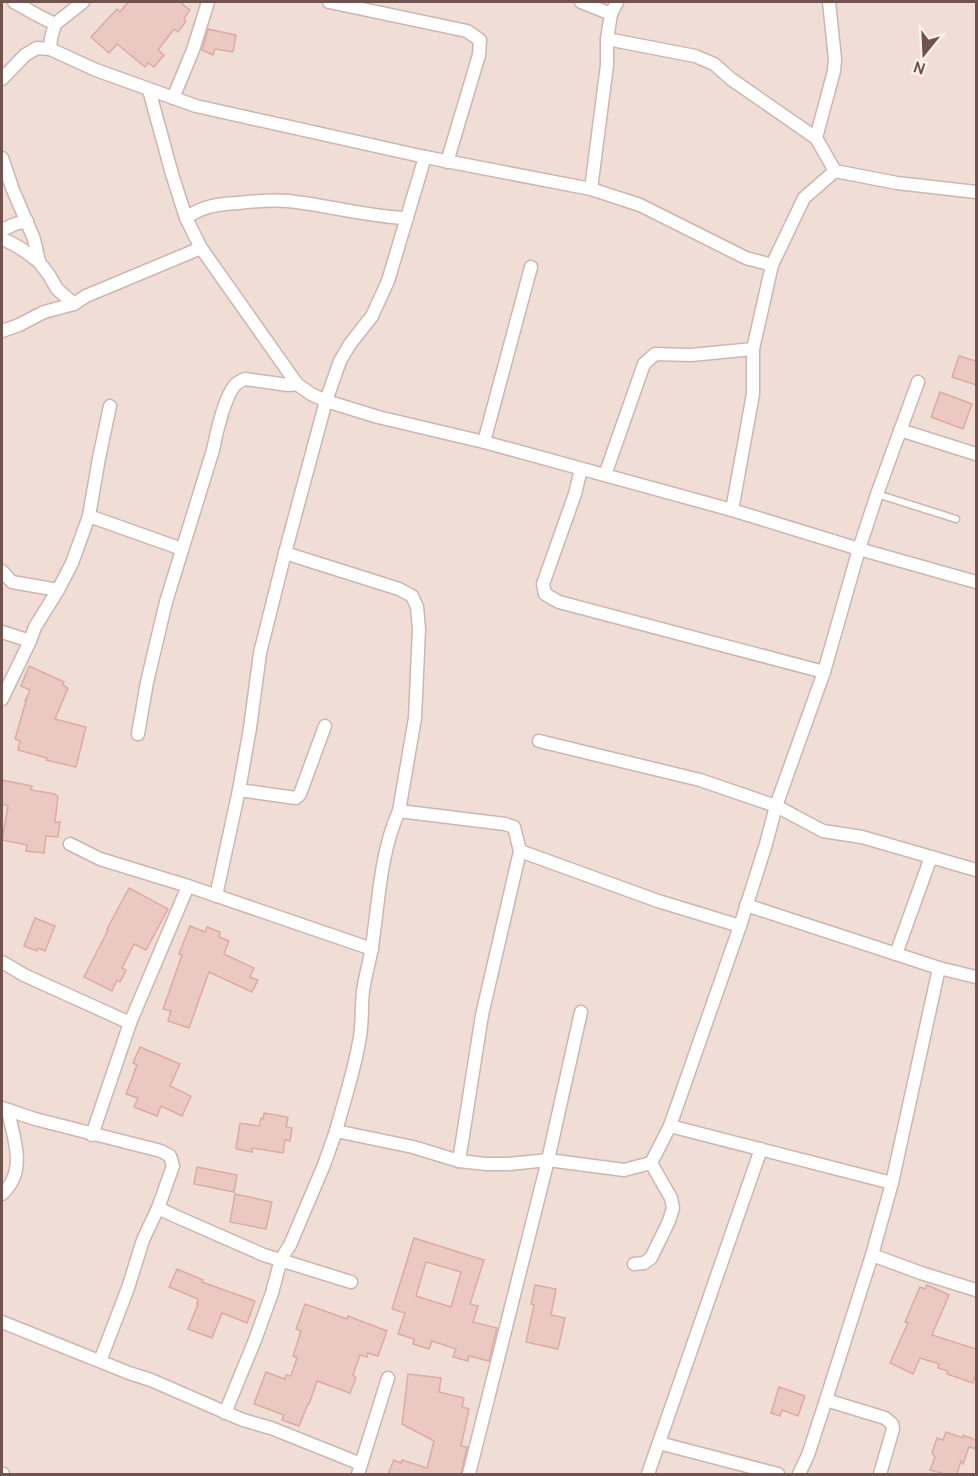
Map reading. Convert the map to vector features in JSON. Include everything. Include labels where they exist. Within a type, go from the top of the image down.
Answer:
[{"type":"street","points":[[14,2],[56,24]]},
{"type":"street","points":[[50,49],[56,24],[83,2]]},
{"type":"street","points":[[173,98],[193,50],[208,2]]},
{"type":"street","points":[[329,2],[466,31],[480,40],[479,55],[447,162]]},
{"type":"street","points":[[581,2],[610,14]]},
{"type":"street","points":[[591,189],[607,65],[610,14],[617,2]]},
{"type":"street","points":[[816,138],[834,71],[835,59],[829,2]]},
{"type":"street","points":[[607,39],[695,56],[714,64],[731,79],[816,138],[835,171],[897,183],[976,192]]},
{"type":"street","points":[[2,78],[25,55],[37,48],[50,49],[96,70],[196,106],[425,158],[591,189],[640,205],[746,258],[772,265]]},
{"type":"street","points":[[149,90],[186,218],[201,248],[297,384],[311,394],[378,417],[484,442],[732,510],[976,582]]},
{"type":"street","points":[[2,158],[34,239],[39,262]]},
{"type":"street","points":[[216,896],[239,790],[260,653],[326,401],[340,361],[372,316],[388,281],[425,158]]},
{"type":"street","points":[[732,510],[753,394],[753,349],[772,265],[804,198],[835,171]]},
{"type":"street","points":[[186,218],[210,206],[261,200],[288,201],[407,219]]},
{"type":"street","points":[[2,230],[27,221]]},
{"type":"street","points":[[2,239],[26,251],[39,262],[50,275],[57,289],[74,304]]},
{"type":"street","points":[[2,331],[19,326],[44,312],[74,304],[86,296],[201,248]]},
{"type":"street","points":[[484,442],[531,267]]},
{"type":"street","points":[[605,475],[644,363],[656,354],[692,356],[753,349]]},
{"type":"street","points":[[138,734],[155,642],[225,407],[235,385],[245,379],[288,385],[297,384]]},
{"type":"street","points":[[336,1131],[413,1147],[459,1161],[486,1164],[548,1160],[624,1170],[651,1163],[670,1126],[740,927],[776,806],[824,672],[859,549],[918,382]]},
{"type":"street","points":[[2,699],[35,627],[72,563],[89,516],[110,406]]},
{"type":"street","points":[[900,430],[976,454]]},
{"type":"street","points":[[581,470],[543,584],[545,594],[559,602],[824,672]]},
{"type":"street","points":[[89,516],[182,549]]},
{"type":"street","points":[[225,1413],[259,1331],[281,1259],[290,1245],[324,1165],[353,1070],[360,1039],[363,991],[372,948],[386,848],[399,810],[415,718],[419,629],[417,607],[412,596],[399,589],[285,553]]},
{"type":"street","points":[[2,571],[12,582],[58,590]]},
{"type":"street","points":[[2,632],[30,641]]},
{"type":"street","points":[[239,790],[296,798],[300,794],[325,726]]},
{"type":"street","points":[[539,741],[700,780],[776,806],[823,831],[862,837],[976,870]]},
{"type":"street","points":[[399,810],[514,827],[520,851],[482,1015],[459,1161]]},
{"type":"street","points":[[70,844],[100,858],[372,948]]},
{"type":"street","points":[[520,851],[658,901],[740,927]]},
{"type":"street","points":[[896,954],[931,857]]},
{"type":"street","points":[[92,1135],[130,1023],[189,886]]},
{"type":"street","points":[[746,905],[939,968],[976,977]]},
{"type":"street","points":[[2,962],[24,975],[130,1023]]},
{"type":"street","points":[[799,1474],[808,1455],[826,1400],[872,1255],[892,1183],[939,968]]},
{"type":"street","points":[[469,1474],[548,1160],[581,1012]]},
{"type":"street","points":[[4,1109],[92,1135],[145,1146],[170,1156],[173,1166],[158,1208],[143,1240],[128,1288],[100,1360]]},
{"type":"street","points":[[2,1194],[11,1183],[17,1167],[16,1150],[4,1109]]},
{"type":"street","points":[[670,1126],[892,1183]]},
{"type":"street","points":[[648,1474],[761,1149]]},
{"type":"street","points":[[634,1264],[644,1263],[651,1258],[673,1208],[671,1198],[651,1163]]},
{"type":"street","points":[[158,1208],[264,1255],[351,1282]]},
{"type":"street","points":[[872,1255],[976,1290]]},
{"type":"street","points":[[2,1322],[182,1393],[225,1413],[271,1428],[359,1469],[388,1378]]},
{"type":"street","points":[[826,1400],[885,1418],[892,1424],[880,1474]]},
{"type":"street","points":[[659,1443],[778,1474]]},
{"type":"lane","points":[[877,494],[956,519]]},
{"type":"shaded area","points":[[2,2],[976,2],[976,1474],[2,1474]]},
{"type":"building","points":[[128,2],[182,2],[190,10],[178,32],[174,29],[158,50],[164,55],[154,67],[148,63],[145,67],[117,44],[109,53],[91,37],[117,9],[120,12]]},
{"type":"building","points":[[208,29],[236,35],[233,52],[215,49],[213,55],[202,50]]},
{"type":"building","points":[[959,356],[976,361],[976,385],[952,377]]},
{"type":"building","points":[[940,392],[972,404],[963,429],[931,417]]},
{"type":"building","points":[[29,666],[64,682],[63,685],[68,688],[55,719],[86,727],[76,767],[18,750],[20,741],[15,739],[30,690],[21,686]]},
{"type":"building","points":[[2,780],[32,786],[31,790],[55,794],[58,797],[55,822],[60,822],[58,837],[46,836],[44,853],[26,851],[27,845],[2,840],[8,806],[2,804]]},
{"type":"building","points":[[129,888],[168,909],[146,950],[134,944],[122,968],[126,970],[120,982],[117,980],[112,991],[84,977]]},
{"type":"building","points":[[35,918],[55,926],[45,951],[38,948],[37,951],[24,946]]},
{"type":"building","points":[[190,926],[205,932],[207,927],[220,932],[219,937],[229,941],[224,954],[254,968],[250,977],[258,980],[252,992],[209,972],[189,1028],[168,1021],[171,1011],[163,1009]]},
{"type":"building","points":[[140,1047],[180,1064],[170,1086],[191,1096],[182,1116],[161,1106],[157,1116],[134,1107],[138,1098],[126,1094],[137,1065],[133,1063]]},
{"type":"building","points":[[264,1113],[288,1117],[286,1127],[292,1128],[290,1141],[285,1140],[283,1153],[252,1148],[252,1152],[236,1149],[240,1123],[259,1126]]},
{"type":"building","points":[[197,1167],[237,1175],[234,1192],[194,1184]]},
{"type":"building","points":[[235,1194],[272,1202],[266,1229],[230,1222]]},
{"type":"building","points":[[414,1238],[484,1260],[470,1304],[478,1306],[473,1322],[497,1328],[489,1361],[469,1356],[468,1361],[453,1357],[456,1349],[432,1341],[429,1349],[413,1344],[414,1339],[398,1334],[405,1313],[392,1309]],"holes":[[[426,1262],[461,1272],[451,1307],[416,1296]]]},
{"type":"building","points":[[177,1269],[203,1280],[202,1282],[255,1301],[247,1323],[222,1313],[212,1338],[188,1329],[198,1299],[169,1287]]},
{"type":"building","points":[[535,1285],[556,1289],[551,1315],[565,1318],[558,1349],[526,1342],[534,1305],[531,1304]]},
{"type":"building","points":[[927,1285],[949,1295],[932,1335],[976,1349],[976,1373],[973,1383],[947,1374],[948,1371],[938,1368],[939,1364],[920,1358],[913,1374],[890,1363],[908,1323],[905,1322],[920,1287],[925,1289]]},
{"type":"building","points":[[305,1304],[347,1319],[348,1316],[387,1331],[378,1356],[368,1353],[367,1357],[360,1355],[353,1375],[356,1378],[350,1393],[317,1381],[299,1426],[282,1420],[284,1415],[254,1404],[266,1372],[285,1379],[286,1375],[291,1376],[297,1358],[293,1356],[301,1331],[296,1329]]},
{"type":"building","points":[[408,1374],[441,1378],[439,1392],[464,1398],[462,1407],[469,1409],[461,1446],[467,1447],[461,1474],[388,1474],[394,1460],[401,1463],[402,1460],[427,1468],[434,1441],[402,1424]]},
{"type":"building","points":[[779,1387],[805,1396],[798,1416],[782,1410],[780,1416],[771,1413]]},
{"type":"building","points":[[946,1432],[976,1440],[976,1449],[969,1447],[957,1474],[930,1470],[935,1457],[932,1453],[937,1438],[943,1440]]}]
